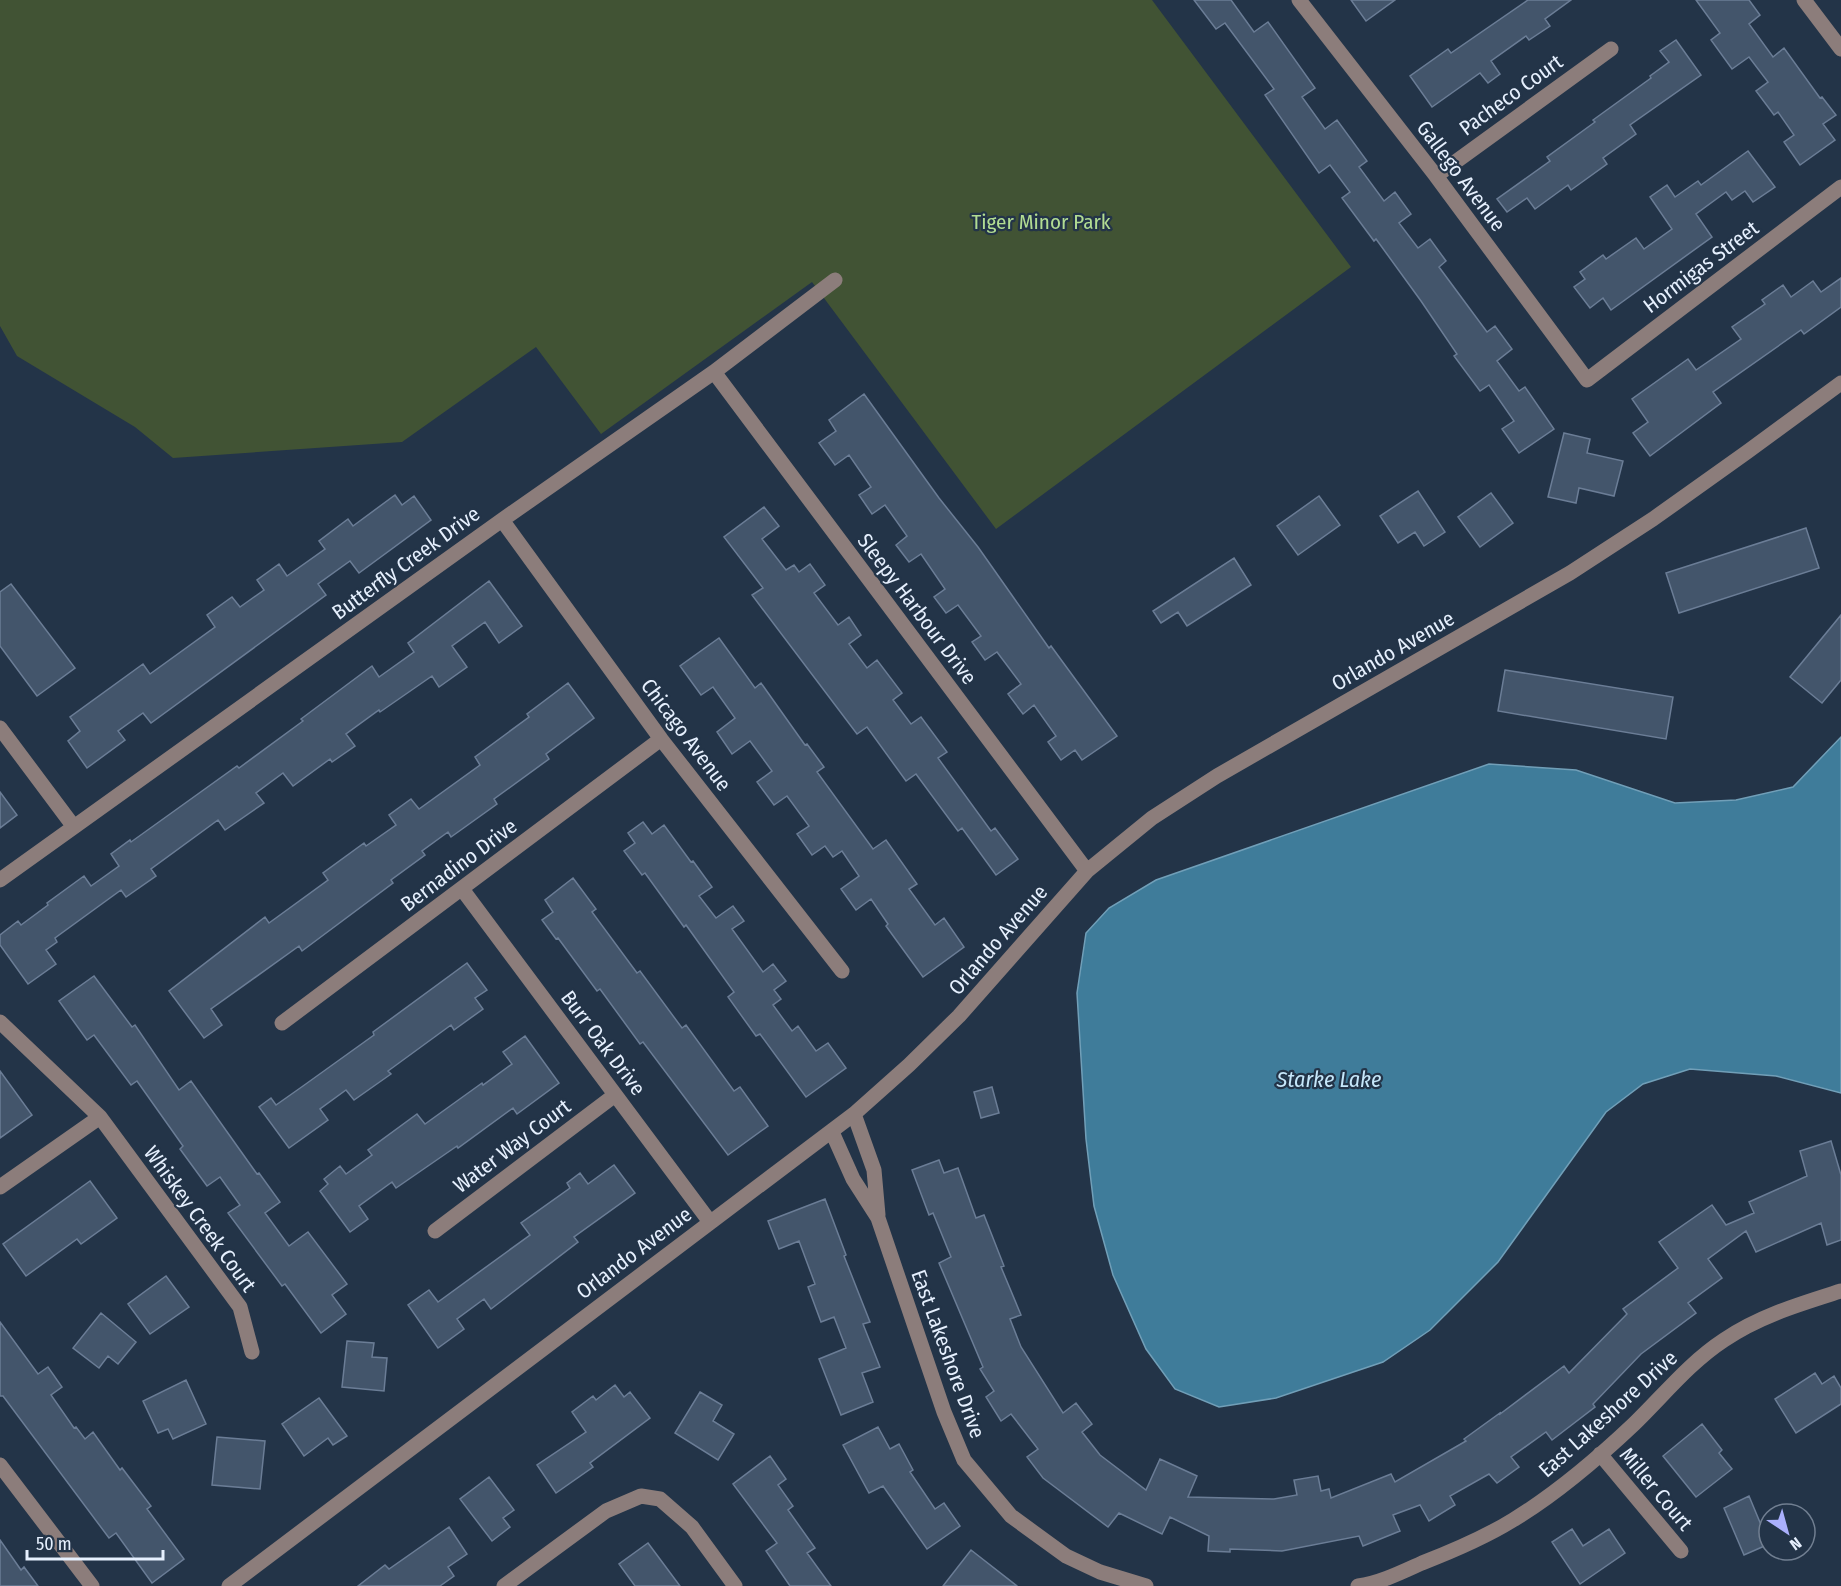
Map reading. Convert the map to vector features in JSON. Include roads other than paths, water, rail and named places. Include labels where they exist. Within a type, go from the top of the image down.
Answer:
[{"type":"street","name":"Gallego Avenue","points":[[1299,0],[1436,176],[1587,380]]},
{"type":"street","points":[[1804,0],[1841,49]]},
{"type":"street","name":"Pacheco Court","points":[[1436,176],[1611,49]]},
{"type":"street","name":"Hormigas Street","points":[[1587,380],[1841,187]]},
{"type":"street","name":"Butterfly Creek Drive","points":[[0,880],[502,520],[714,372],[835,280]]},
{"type":"street","name":"Sleepy Harbour Drive","points":[[714,372],[1087,871]]},
{"type":"street","name":"Orlando Avenue","points":[[229,1586],[854,1114],[959,1016],[1087,871],[1152,818],[1217,776],[1570,573],[1700,486],[1841,382]]},
{"type":"street","name":"Chicago Avenue","points":[[502,520],[661,739],[842,971]]},
{"type":"street","points":[[0,728],[74,827]]},
{"type":"street","name":"Bernadino Drive","points":[[282,1023],[661,739]]},
{"type":"street","name":"Burr Oak Drive","points":[[462,889],[710,1222]]},
{"type":"street","points":[[0,1022],[100,1117],[0,1186]]},
{"type":"street","name":"Water Way Court","points":[[435,1231],[615,1095]]},
{"type":"street","name":"East Lakeshore Drive","points":[[854,1114],[874,1170],[878,1218]]},
{"type":"street","name":"Whiskey Creek Court","points":[[100,1117],[240,1307],[252,1352]]},
{"type":"street","name":"East Lakeshore Drive","points":[[831,1132],[853,1179],[878,1218],[944,1412],[964,1460],[1011,1516],[1066,1556],[1100,1572],[1146,1586]]},
{"type":"street","name":"East Lakeshore Drive","points":[[1358,1586],[1404,1571],[1470,1544],[1513,1521],[1544,1500],[1600,1454],[1634,1424],[1678,1378],[1724,1340],[1785,1308],[1841,1291]]},
{"type":"street","name":"Miller Court","points":[[1600,1454],[1681,1551]]},
{"type":"street","points":[[0,1465],[92,1586]]},
{"type":"street","points":[[504,1586],[606,1511],[641,1497],[660,1499],[692,1527],[735,1586]]},
{"type":"street","points":[[1404,1571],[1411,1586]]},
{"type":"water","name":"Starke Lake","points":[[1841,737],[1841,1093],[1776,1076],[1690,1069],[1643,1084],[1606,1112],[1498,1262],[1430,1330],[1383,1362],[1276,1398],[1219,1407],[1175,1389],[1146,1349],[1113,1275],[1094,1206],[1086,1139],[1077,993],[1086,933],[1109,908],[1156,880],[1489,764],[1576,770],[1675,803],[1736,800],[1793,787]]},
{"type":"park label","name":"Tiger Minor Park","points":[[1041,222]]}]
